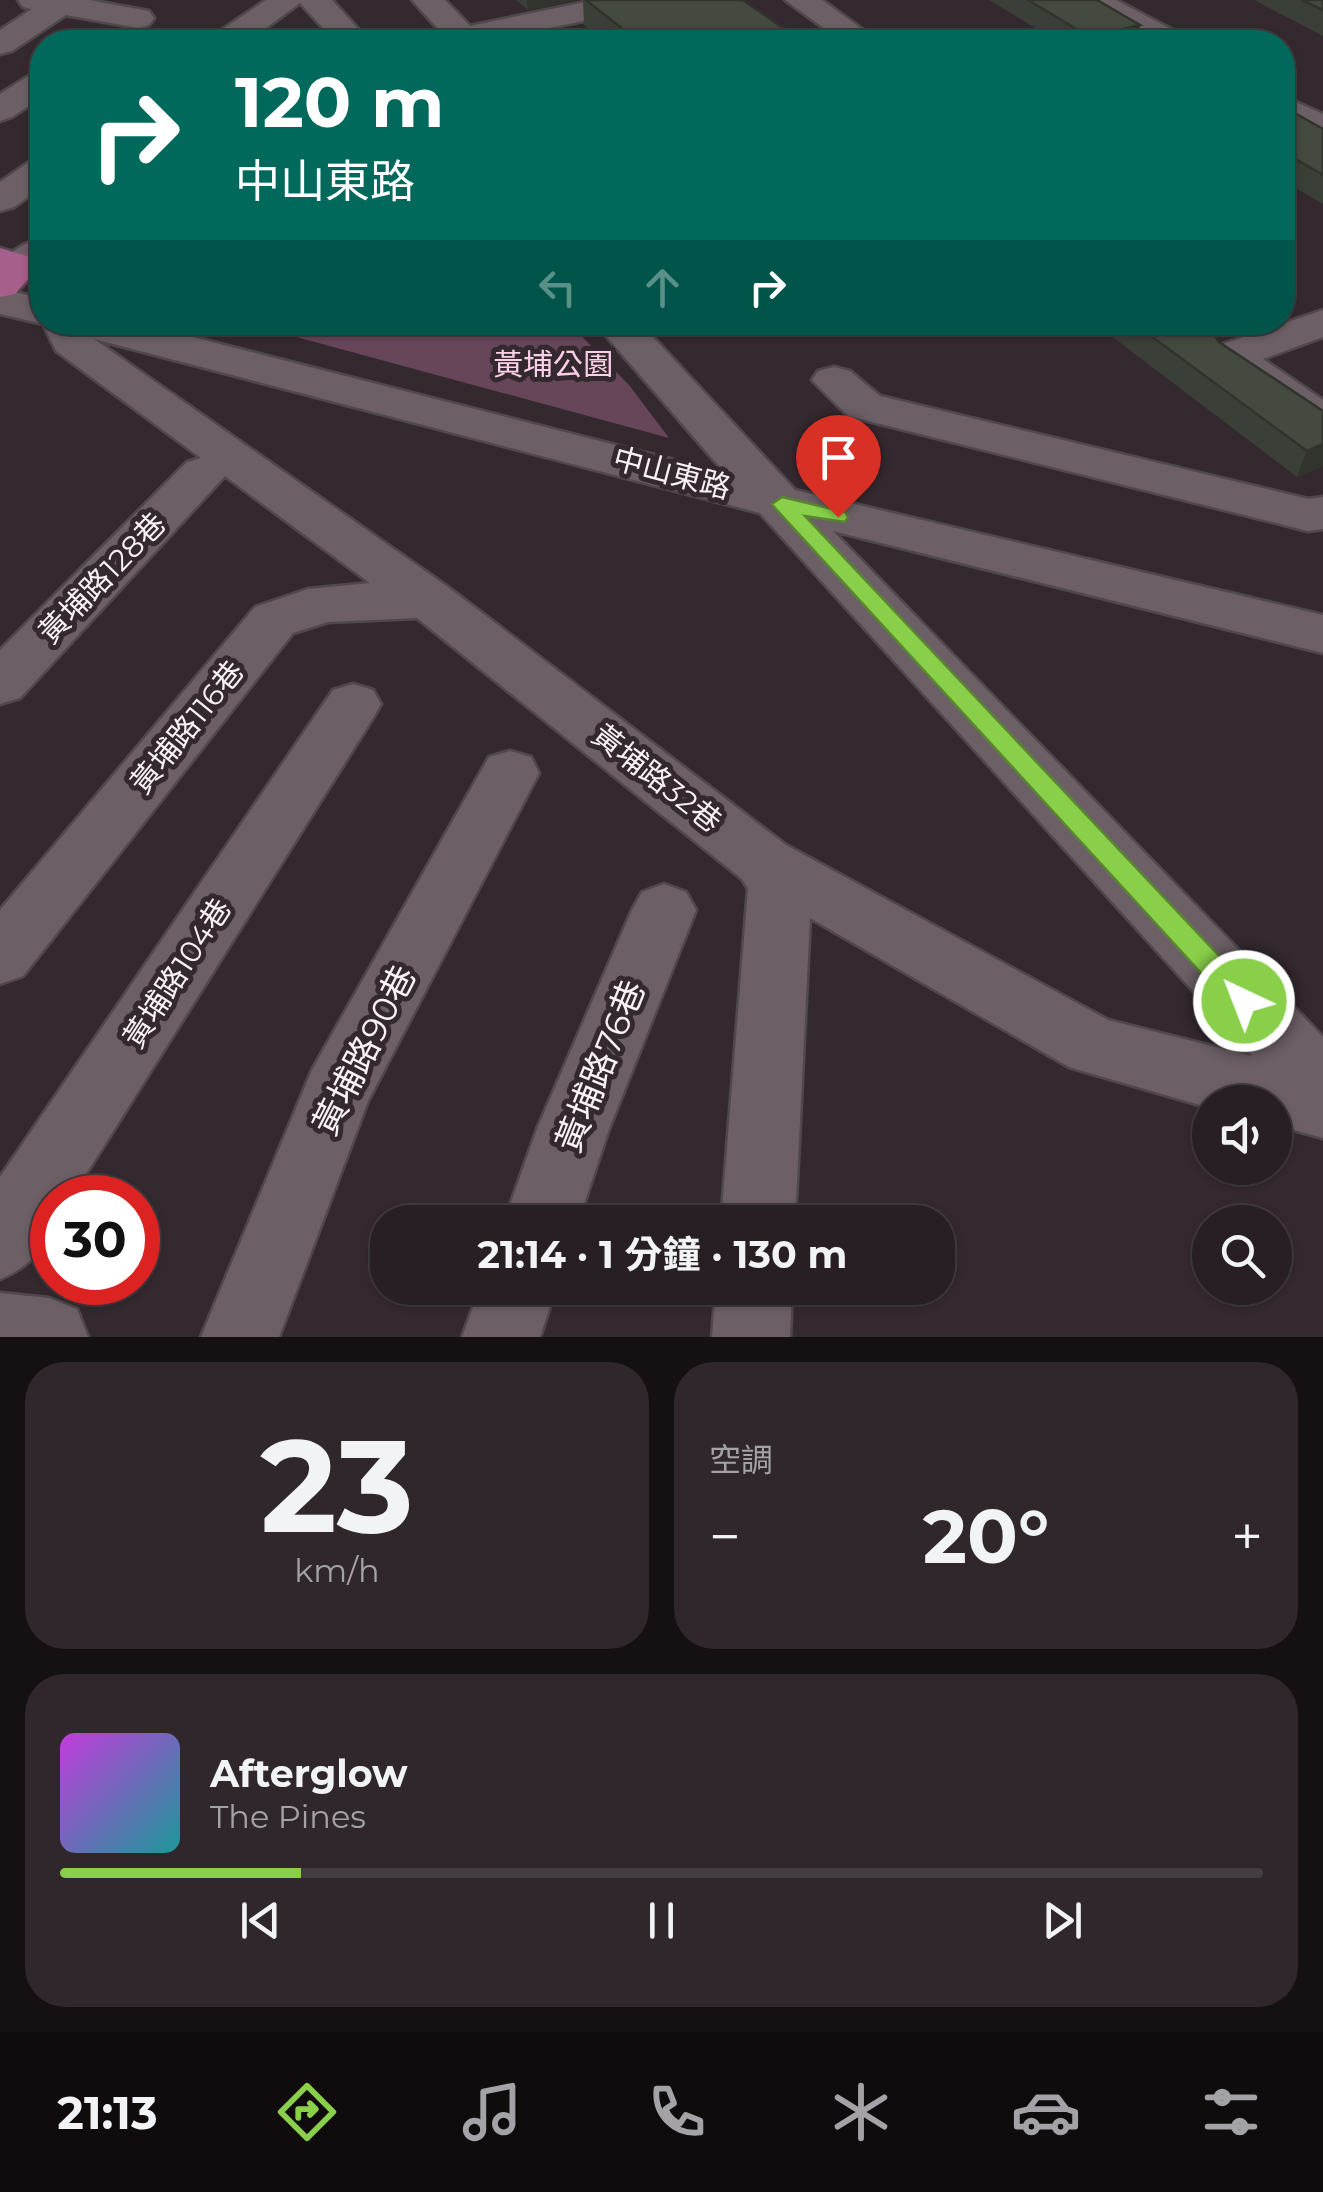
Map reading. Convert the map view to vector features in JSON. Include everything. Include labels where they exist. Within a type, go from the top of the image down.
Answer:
[{"type":"street","points":[[244,30],[288,0],[321,30]]},
{"type":"street","points":[[314,0],[327,30]]},
{"type":"street","points":[[428,0],[456,30]]},
{"type":"street","points":[[496,30],[640,0]]},
{"type":"street","points":[[801,0],[846,30]]},
{"type":"street","points":[[1092,0],[1148,30]]},
{"type":"street","points":[[0,44],[53,2],[151,9]]},
{"type":"street","points":[[119,30],[151,9]]},
{"type":"street","points":[[0,110],[30,90]]},
{"type":"street","points":[[1295,113],[1323,129]]},
{"type":"street","points":[[0,199],[30,178]]},
{"type":"street","name":"黃埔路32巷","points":[[68,335],[70,342],[429,600],[764,862],[1092,1046],[1323,1106]]},
{"type":"street","name":"中山東路","points":[[138,335],[723,469],[1323,597]]},
{"type":"street","name":"中山東路","points":[[278,335],[669,438]]},
{"type":"street","points":[[585,335],[669,438],[723,469]]},
{"type":"street","points":[[625,335],[723,469]]},
{"type":"street","points":[[1278,335],[1230,356],[1323,421]]},
{"type":"street","points":[[834,380],[864,406],[1308,516],[1323,514]]},
{"type":"street","name":"中山東路","points":[[723,469],[782,504],[1323,634]]},
{"type":"street","name":"黃埔路128巷","points":[[0,684],[204,472]]},
{"type":"street","points":[[782,504],[1323,1085]]},
{"type":"street","name":"黃埔路116巷","points":[[0,957],[274,620],[289,611],[311,606],[429,600]]},
{"type":"street","name":"黃埔路104巷","points":[[0,1242],[354,704]]},
{"type":"street","name":"黃埔路90巷","points":[[240,1337],[337,1092],[510,772]]},
{"type":"street","points":[[759,1205],[780,885],[764,862]]},
{"type":"street","name":"黃埔路76巷","points":[[546,1205],[573,1129],[664,910]]},
{"type":"street","points":[[502,1337],[512,1305]]},
{"type":"street","points":[[751,1337],[753,1305]]},
{"type":"street","points":[[0,1332],[49,1337]]},
{"type":"green space","name":"黃埔公園","points":[[289,335],[581,335],[629,385],[669,438]]},
{"type":"building","points":[[586,0],[743,0],[786,30],[624,30]]},
{"type":"building","points":[[1028,0],[1097,0],[1140,25],[1119,30],[1078,30]]},
{"type":"building","points":[[1302,0],[1323,0],[1323,10]]},
{"type":"building","points":[[1295,113],[1323,129],[1323,175],[1295,159]]},
{"type":"building","points":[[1150,335],[1215,335],[1219,342],[1323,411],[1323,444],[1307,451]]},
{"type":"route","points":[[838,517],[782,504],[1244,1001]]}]
